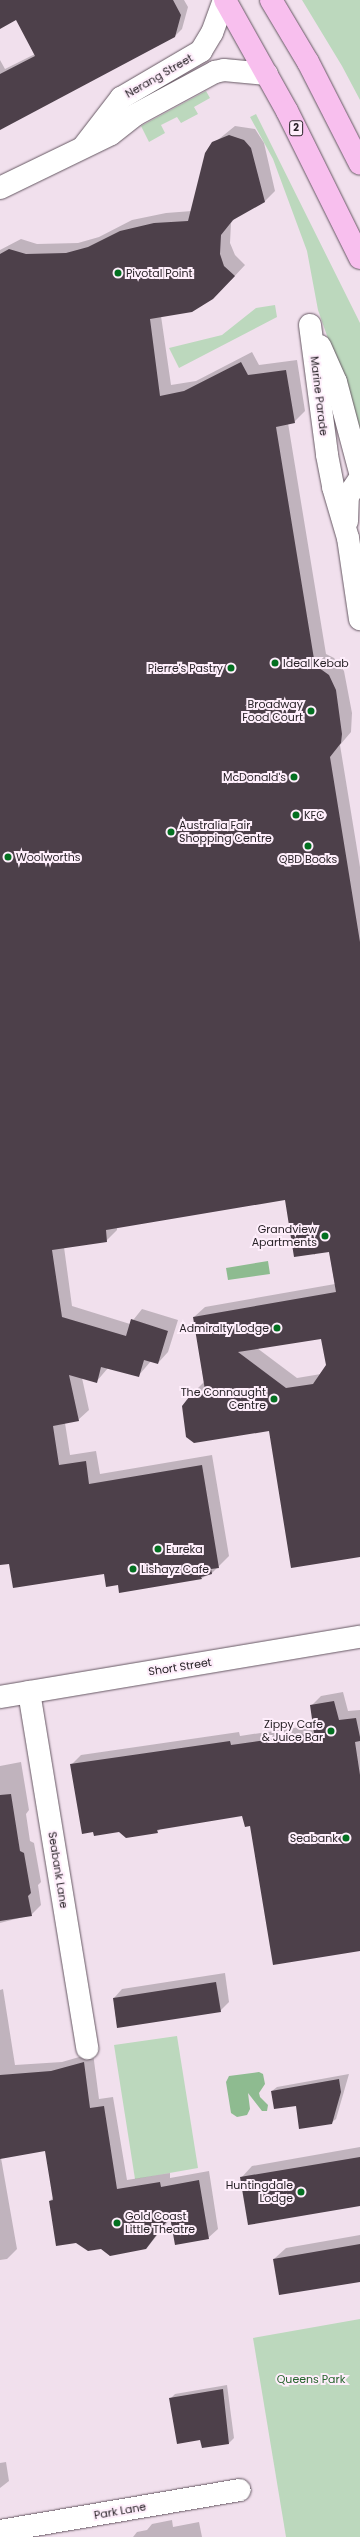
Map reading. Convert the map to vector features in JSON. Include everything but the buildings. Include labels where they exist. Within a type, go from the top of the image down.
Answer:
[{"type":"highway","name":"2","points":[[225,0],[267,74],[360,258]]},
{"type":"highway","points":[[272,0],[293,36],[360,164]]},
{"type":"street","name":"Nerang Street","points":[[84,147],[121,98],[201,51],[212,33],[225,0]]},
{"type":"street","name":"Nerang Street","points":[[0,188],[111,134],[135,115],[215,72],[224,70],[267,74]]},
{"type":"street","name":"Marine Parade","points":[[360,472],[336,382],[310,325],[328,461],[348,538],[360,614]]},
{"type":"street","points":[[348,538],[346,512],[348,496],[360,478]]},
{"type":"street","name":"Short Street","points":[[0,1697],[360,1637]]},
{"type":"street","name":"Seabank Lane","points":[[28,1692],[87,2048]]},
{"type":"street","name":"Park Lane","points":[[0,2531],[240,2490]]},
{"type":"green space","points":[[302,0],[360,0],[360,100],[342,66]]},
{"type":"green space","points":[[206,91],[210,98],[194,107],[198,114],[181,123],[177,117],[161,125],[165,133],[149,142],[141,126]]},
{"type":"green space","points":[[256,114],[360,323],[360,430],[318,310],[307,251],[273,159],[250,117]]},
{"type":"green space","points":[[275,305],[277,317],[179,368],[169,348],[222,335],[256,308]]},
{"type":"green space","points":[[177,2036],[198,2168],[135,2179],[114,2045]]},
{"type":"green space","name":"Queens Park","points":[[360,2319],[360,2537],[286,2537],[253,2338]]},
{"type":"shaded area","points":[[268,1261],[270,1274],[228,1280],[226,1268]]},
{"type":"shaded area","points":[[259,2072],[263,2074],[265,2084],[259,2093],[260,2097],[268,2105],[267,2111],[262,2111],[248,2093],[250,2109],[247,2115],[237,2117],[231,2113],[226,2082],[229,2076]]},
{"type":"place","name":"Pivotal Point","points":[[118,273]]},
{"type":"place","name":"Ideal Kebab","points":[[275,663]]},
{"type":"place","name":"Pierre's Pastry","points":[[231,668]]},
{"type":"place","name":"Broadway Food Court","points":[[311,711]]},
{"type":"place","name":"McDonald's","points":[[294,777]]},
{"type":"place","name":"KFC","points":[[296,815]]},
{"type":"place","name":"Australia Fair Shopping Centre","points":[[171,832]]},
{"type":"place","name":"QBD Books","points":[[308,846]]},
{"type":"place","name":"Woolworths","points":[[8,857]]},
{"type":"place","name":"Grandview Apartments","points":[[325,1236]]},
{"type":"place","name":"Admiralty Lodge","points":[[277,1328]]},
{"type":"place","name":"The Connaught Centre","points":[[274,1399]]},
{"type":"place","name":"Eureka","points":[[158,1549]]},
{"type":"place","name":"Lishayz Cafe","points":[[133,1569]]},
{"type":"place","name":"Zippy Cafe & Juice Bar","points":[[331,1731]]},
{"type":"place","name":"Seabank","points":[[346,1838]]},
{"type":"place","name":"Huntingdale Lodge","points":[[301,2192]]},
{"type":"place","name":"Gold Coast Little Theatre","points":[[117,2223]]}]
